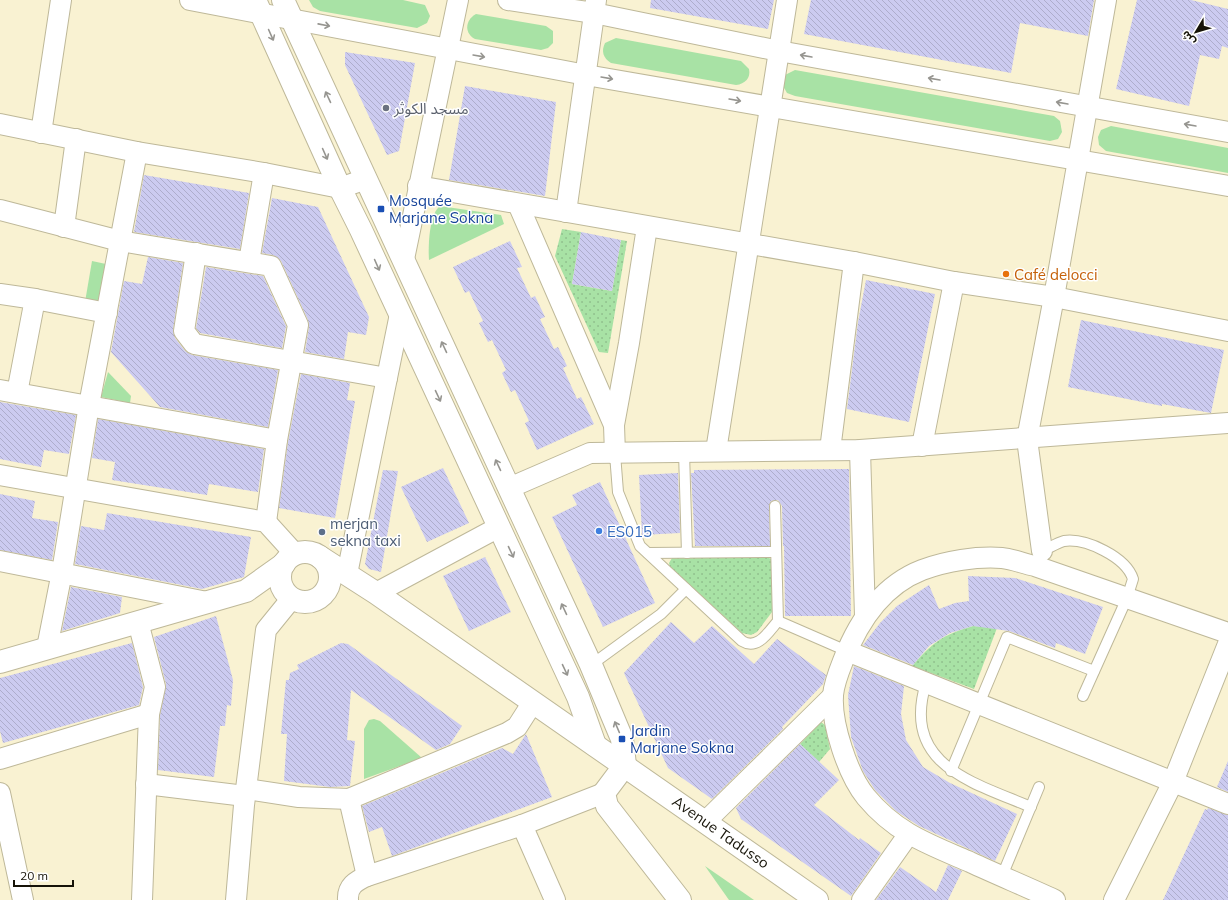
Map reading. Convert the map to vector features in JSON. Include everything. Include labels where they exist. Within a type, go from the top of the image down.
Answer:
[{"type":"street","points":[[41,133],[61,0]]},
{"type":"street","points":[[190,0],[287,9],[448,50],[1228,186]]},
{"type":"street","points":[[404,259],[458,0]]},
{"type":"street","points":[[508,0],[595,7],[779,51],[1088,108],[1228,132]]},
{"type":"street","points":[[716,451],[769,106],[787,0]]},
{"type":"street","points":[[1038,558],[1027,439],[1079,159],[1106,0]]},
{"type":"street","points":[[258,7],[340,188],[578,697],[596,745]]},
{"type":"street","points":[[566,212],[595,7]]},
{"type":"street","points":[[287,9],[404,259],[590,665],[622,739],[625,765],[604,793],[522,825],[367,876],[351,886],[348,894],[348,900]]},
{"type":"street","points":[[0,124],[137,152],[264,173],[340,188],[366,179]]},
{"type":"street","points":[[64,227],[76,139]]},
{"type":"street","points":[[47,648],[62,572],[89,405],[137,152]]},
{"type":"street","points":[[249,262],[264,173]]},
{"type":"street","points":[[418,186],[854,262],[954,282],[1054,297],[1228,331]]},
{"type":"street","points":[[518,204],[614,425]]},
{"type":"street","points":[[0,210],[120,241],[271,266],[298,325],[277,440],[266,522],[289,559]]},
{"type":"street","points":[[615,454],[614,425],[629,343],[647,227]]},
{"type":"street","points":[[196,253],[184,331],[194,344],[387,378]]},
{"type":"street","points":[[830,450],[854,262]]},
{"type":"street","points":[[922,446],[954,282]]},
{"type":"street","points":[[0,294],[107,313]]},
{"type":"street","points":[[34,299],[8,391],[277,440]]},
{"type":"street","points":[[347,574],[400,314]]},
{"type":"street","points":[[509,488],[590,453],[615,454],[716,451],[860,450],[1027,439],[1228,423]]},
{"type":"street","points":[[860,450],[865,616]]},
{"type":"street","points":[[0,475],[266,522]]},
{"type":"street","points":[[322,595],[345,589],[373,591],[499,527]]},
{"type":"street","points":[[0,662],[246,591],[289,559],[304,552],[312,553],[320,557],[326,564],[329,576],[327,588],[322,595],[315,600],[307,602],[291,597],[246,591]]},
{"type":"street","name":"Avenue Tadusso","points":[[320,557],[373,591],[706,821],[817,900]]},
{"type":"street","points":[[1055,900],[908,835],[885,818],[865,796],[847,764],[837,734],[833,696],[839,671],[847,651],[854,634],[865,616],[880,598],[897,585],[920,571],[938,565],[988,558],[1038,558],[1127,598],[1228,633]]},
{"type":"street","points":[[289,559],[280,579],[282,587],[291,597]]},
{"type":"street","points":[[0,561],[62,572],[207,602]]},
{"type":"street","points":[[236,900],[246,792],[266,630],[291,597]]},
{"type":"street","points":[[138,622],[154,687],[149,714],[142,900]]},
{"type":"street","points":[[1114,900],[1173,782],[1228,644]]},
{"type":"street","points":[[847,651],[1228,804]]},
{"type":"street","points":[[706,821],[833,696]]},
{"type":"street","points":[[146,784],[299,797],[349,799],[508,733],[518,727],[533,702]]},
{"type":"street","points":[[0,760],[149,714]]},
{"type":"street","points":[[0,793],[23,900]]},
{"type":"street","points":[[604,793],[607,806],[680,900]]},
{"type":"street","points":[[349,799],[367,876]]},
{"type":"street","points":[[522,825],[555,900]]},
{"type":"street","points":[[862,900],[908,835]]},
{"type":"lane","points":[[684,452],[687,553]]},
{"type":"lane","points":[[615,454],[618,492],[640,546],[746,643],[750,644],[758,642],[778,621],[775,506]]},
{"type":"lane","points":[[1038,558],[1063,542],[1081,541],[1110,553],[1132,573],[1134,579],[1083,696]]},
{"type":"lane","points":[[648,553],[776,552]]},
{"type":"lane","points":[[590,665],[661,614],[686,588]]},
{"type":"lane","points":[[778,621],[847,651]]},
{"type":"lane","points":[[952,771],[1007,637],[1094,671]]},
{"type":"lane","points":[[926,683],[921,708],[923,731],[933,752],[940,761],[952,771],[967,780],[1031,807]]},
{"type":"lane","points":[[1002,876],[1039,787]]},
{"type":"green space","points":[[309,0],[403,0],[425,5],[430,16],[427,23],[417,28],[320,11],[313,7]]},
{"type":"green space","points":[[476,14],[546,26],[553,31],[553,43],[548,48],[541,50],[475,39],[469,33],[467,26],[472,17]]},
{"type":"green space","points":[[616,38],[741,61],[749,69],[749,75],[745,82],[736,85],[611,63],[605,57],[603,49],[605,43]]},
{"type":"green space","points":[[795,70],[1054,116],[1060,121],[1062,132],[1058,139],[1050,141],[795,96],[787,93],[783,86],[785,75]]},
{"type":"green space","points":[[1111,126],[1228,148],[1228,173],[1106,151],[1099,145],[1098,137],[1101,130]]},
{"type":"green space","points":[[440,206],[501,215],[504,224],[429,260],[431,223],[436,210]]},
{"type":"green space","points":[[562,229],[581,232],[572,284],[612,291],[621,240],[627,241],[608,353],[599,352],[555,256]]},
{"type":"green space","points":[[92,261],[106,264],[99,305],[85,302]]},
{"type":"green space","points":[[108,372],[131,396],[130,403],[101,397]]},
{"type":"green space","points":[[767,557],[771,559],[773,563],[772,612],[757,632],[751,635],[742,633],[670,567],[669,563],[672,558]]},
{"type":"green space","points":[[973,626],[997,628],[974,689],[912,666],[932,645],[939,640]]},
{"type":"green space","points":[[374,719],[380,721],[422,758],[364,779],[364,729],[369,720]]},
{"type":"green space","points":[[821,722],[825,725],[830,749],[819,762],[800,744]]},
{"type":"green space","points":[[705,866],[754,900],[729,900]]},
{"type":"building","points":[[651,0],[774,0],[768,29],[650,8]]},
{"type":"building","points":[[811,0],[1094,0],[1088,36],[1020,23],[1011,73],[804,34]]},
{"type":"building","points":[[1137,0],[1191,0],[1228,9],[1228,48],[1222,46],[1219,59],[1200,55],[1189,106],[1116,89]]},
{"type":"building","name":"مسجد الكوثر","points":[[345,52],[415,63],[399,151],[387,155],[345,65]]},
{"type":"building","points":[[465,86],[556,102],[545,196],[449,180]]},
{"type":"building","points":[[144,175],[249,193],[240,249],[134,232]]},
{"type":"building","points":[[272,198],[318,207],[369,317],[366,335],[348,332],[344,359],[305,352],[309,327],[308,320],[281,261],[273,255],[262,253]]},
{"type":"building","points":[[581,232],[621,240],[612,291],[572,284]]},
{"type":"building","points":[[510,241],[522,267],[517,268],[531,298],[535,296],[545,317],[540,319],[554,349],[558,347],[567,366],[563,368],[577,399],[581,397],[594,424],[537,450],[525,423],[529,421],[515,390],[511,392],[502,373],[506,370],[492,340],[488,342],[479,323],[483,321],[469,291],[465,293],[453,267]]},
{"type":"building","points":[[148,257],[183,263],[173,330],[175,338],[185,351],[192,355],[278,370],[268,427],[160,407],[111,352],[124,281],[142,284]]},
{"type":"building","points":[[206,267],[263,276],[286,326],[282,348],[200,333],[196,328]]},
{"type":"building","points":[[866,280],[935,294],[909,422],[847,409],[858,322]]},
{"type":"building","points":[[1081,320],[1224,350],[1211,413],[1162,404],[1162,406],[1068,387]]},
{"type":"building","points":[[301,374],[350,383],[347,400],[355,401],[335,518],[279,508],[288,442]]},
{"type":"building","points":[[0,402],[76,415],[69,454],[44,450],[41,467],[0,459]]},
{"type":"building","points":[[98,419],[264,449],[258,492],[209,484],[207,495],[112,480],[115,462],[92,458]]},
{"type":"building","points":[[443,468],[469,523],[427,542],[401,487]]},
{"type":"building","points":[[849,469],[851,616],[785,616],[782,506],[778,500],[771,501],[769,506],[770,546],[695,546],[691,473],[694,473],[694,470]]},
{"type":"building","points":[[383,470],[398,471],[381,572],[369,569],[365,564]]},
{"type":"building","points":[[678,473],[680,533],[642,535],[639,475]]},
{"type":"building","points":[[600,482],[655,603],[603,627],[552,517],[577,505],[572,495]]},
{"type":"building","points":[[0,494],[35,501],[32,518],[58,522],[52,560],[0,550]]},
{"type":"building","points":[[107,513],[251,537],[244,577],[202,589],[75,564],[81,526],[104,530]]},
{"type":"building","points":[[485,557],[511,612],[469,631],[443,576]]},
{"type":"building","points":[[968,576],[1015,578],[1103,607],[1085,654],[1056,643],[1055,648],[1009,631],[973,626],[950,633],[929,646],[913,665],[863,645],[880,623],[897,606],[929,585],[939,609],[955,603],[969,601]]},
{"type":"building","points":[[71,587],[122,597],[120,613],[62,631]]},
{"type":"building","points":[[216,616],[233,680],[231,706],[227,705],[225,726],[220,726],[214,777],[158,770],[160,715],[166,684],[154,637]]},
{"type":"building","points":[[671,622],[694,643],[712,626],[754,664],[777,639],[826,675],[823,684],[782,727],[783,729],[712,799],[668,768],[624,673]]},
{"type":"building","points":[[132,643],[143,687],[139,705],[3,743],[0,731],[0,678]]},
{"type":"building","points":[[341,643],[348,644],[462,726],[450,744],[436,750],[351,690],[347,740],[355,741],[350,786],[330,787],[284,781],[287,734],[281,734],[286,680],[289,680],[290,673],[299,669],[297,665]]},
{"type":"building","points":[[854,666],[904,686],[901,714],[906,740],[923,767],[950,783],[1017,814],[995,861],[919,826],[896,811],[875,790],[863,771],[851,737],[848,695]]},
{"type":"building","points":[[526,734],[552,797],[392,856],[382,827],[369,832],[362,806],[502,748],[513,754]]},
{"type":"building","points":[[800,744],[839,780],[814,805],[859,840],[860,838],[881,853],[851,896],[741,819],[736,808]]},
{"type":"building","points":[[1228,761],[1228,792],[1217,787]]},
{"type":"building","points":[[1208,808],[1228,815],[1228,900],[1163,900],[1205,809],[1207,810]]},
{"type":"building","points":[[948,865],[962,871],[948,900],[876,900],[900,867],[936,892]]},
{"type":"place","name":"مسجد الكوثر","points":[[386,108]]},
{"type":"place","name":"Mosquée Marjane Sokna","points":[[381,209]]},
{"type":"place","name":"Café delocci","points":[[1006,274]]},
{"type":"place","name":"ES015","points":[[599,531]]},
{"type":"place","name":"merjan sekna taxi","points":[[322,532]]},
{"type":"place","name":"Jardin Marjane Sokna","points":[[622,739]]}]
